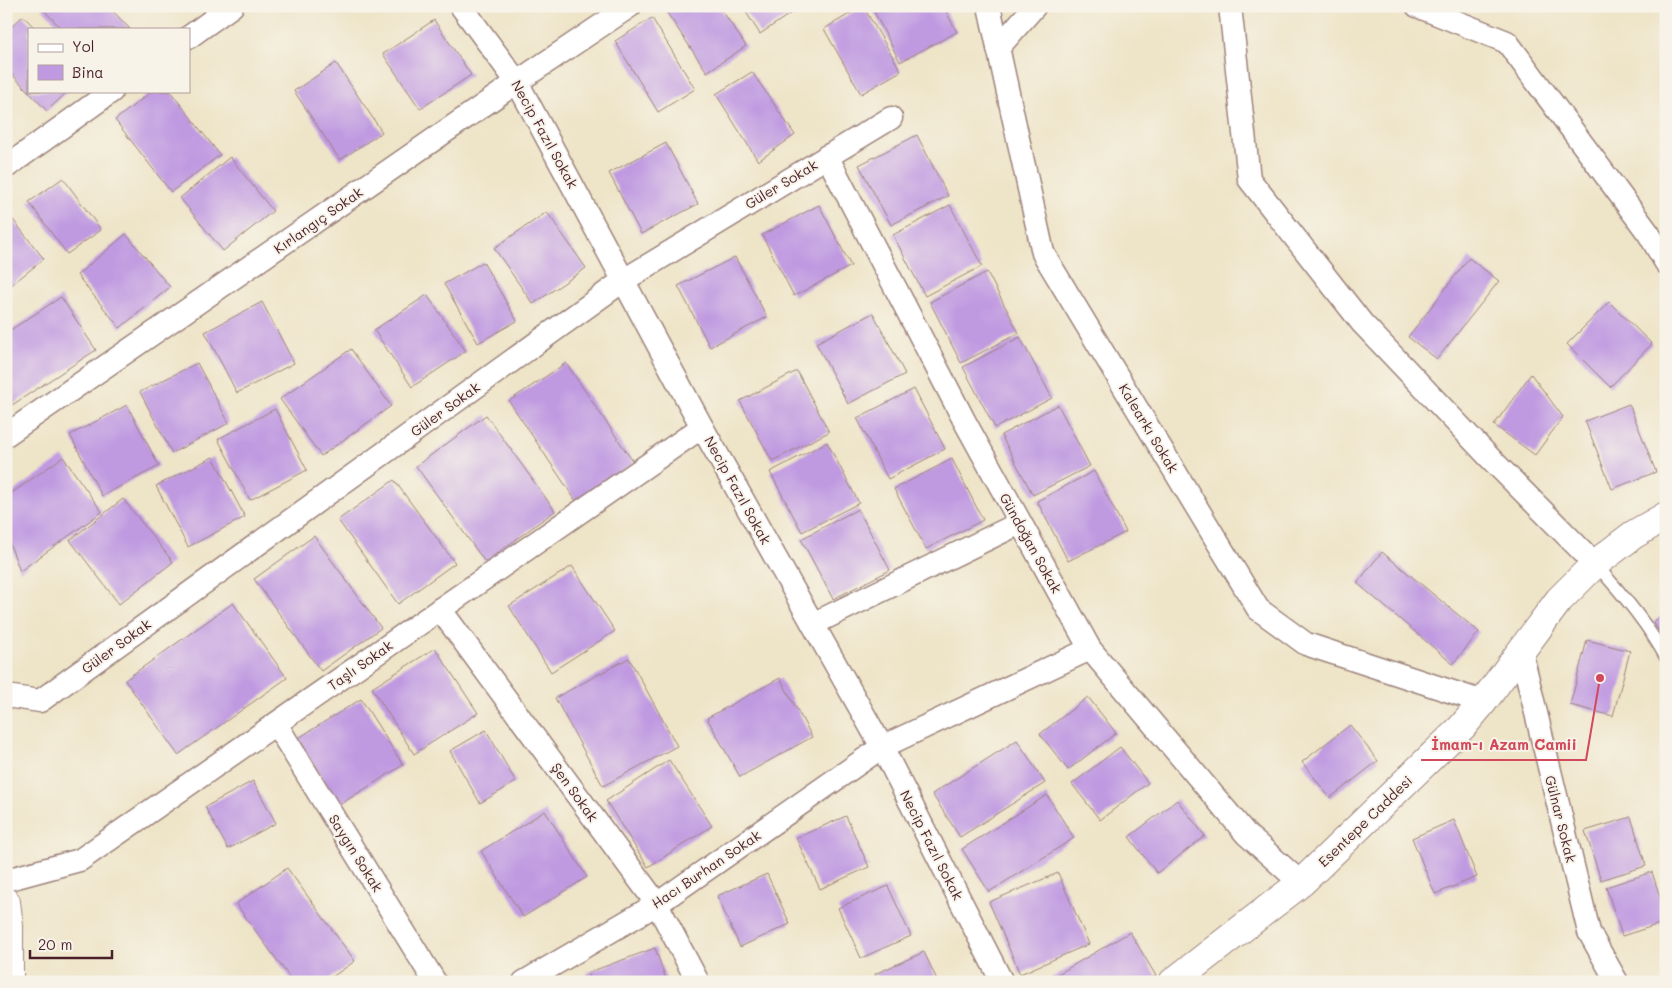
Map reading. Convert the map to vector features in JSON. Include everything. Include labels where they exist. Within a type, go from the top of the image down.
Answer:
[{"type":"main road","name":"Esentepe Caddesi","points":[[1173,982],[1301,883],[1462,727],[1559,600],[1595,564],[1633,535],[1666,516]]},
{"type":"main road","points":[[6,902],[9,926],[9,982]]},
{"type":"street","points":[[190,36],[232,6]]},
{"type":"street","name":"Necip Fazıl Sokak","points":[[461,6],[517,82],[702,427],[882,748],[1002,982]]},
{"type":"street","name":"Kırlangıç Sokak","points":[[6,436],[517,82],[630,6]]},
{"type":"street","name":"Kalearkı Sokak","points":[[989,6],[1043,253],[1258,609],[1306,644],[1482,702]]},
{"type":"street","points":[[998,48],[1035,6]]},
{"type":"street","points":[[1230,6],[1249,179],[1362,323],[1490,458],[1595,564]]},
{"type":"street","points":[[1417,6],[1507,42],[1663,251]]},
{"type":"street","points":[[6,167],[111,92]]},
{"type":"street","name":"Güler Sokak","points":[[6,696],[40,701],[624,280],[891,118]]},
{"type":"street","name":"Gündoğan Sokak","points":[[827,156],[960,413],[1090,649],[1246,834],[1301,883]]},
{"type":"street","name":"Taşlı Sokak","points":[[6,880],[80,860],[702,427]]},
{"type":"street","points":[[813,624],[1020,523]]},
{"type":"street","name":"Şen Sokak","points":[[440,610],[657,904],[698,982]]},
{"type":"street","name":"Hacı Burhan Sokak","points":[[524,982],[657,904],[882,748],[1090,649]]},
{"type":"street","name":"Gülnar Sokak","points":[[1521,651],[1588,932],[1617,982]]},
{"type":"street","name":"Saygın Sokak","points":[[276,724],[435,982]]},
{"type":"lane","points":[[1595,564],[1632,606],[1666,658]]},
{"type":"building","points":[[40,6],[108,6],[129,28],[61,28]]},
{"type":"building","points":[[671,6],[719,6],[746,46],[707,72],[665,10]]},
{"type":"building","points":[[742,6],[799,6],[800,7],[760,34]]},
{"type":"building","points":[[863,6],[901,71],[861,94],[824,29]]},
{"type":"building","points":[[871,6],[943,6],[957,32],[900,62]]},
{"type":"building","points":[[23,16],[35,28],[28,28],[28,91],[6,68],[6,32]]},
{"type":"building","points":[[652,18],[695,89],[658,112],[615,41]]},
{"type":"building","points":[[434,20],[471,75],[420,109],[383,54]]},
{"type":"building","points":[[336,63],[382,132],[340,160],[294,91]]},
{"type":"building","points":[[752,72],[795,135],[758,161],[716,94]]},
{"type":"building","points":[[29,92],[67,92],[47,111]]},
{"type":"building","points":[[151,92],[171,92],[220,155],[171,192],[115,120]]},
{"type":"building","points":[[917,135],[948,196],[891,225],[859,165]]},
{"type":"building","points":[[666,143],[698,204],[641,234],[609,173]]},
{"type":"building","points":[[230,157],[273,211],[223,251],[180,198]]},
{"type":"building","points":[[63,178],[101,230],[67,254],[29,202]]},
{"type":"building","points":[[819,205],[851,266],[794,296],[762,235]]},
{"type":"building","points":[[950,205],[982,266],[925,296],[893,235]]},
{"type":"building","points":[[6,211],[44,259],[6,289]]},
{"type":"building","points":[[547,212],[586,268],[533,304],[494,248]]},
{"type":"building","points":[[126,234],[170,287],[120,328],[77,275]]},
{"type":"building","points":[[735,257],[767,317],[710,347],[678,286]]},
{"type":"building","points":[[1469,258],[1499,281],[1437,359],[1408,337]]},
{"type":"building","points":[[483,262],[517,321],[478,343],[444,284]]},
{"type":"building","points":[[987,272],[1019,333],[961,363],[930,302]]},
{"type":"building","points":[[427,295],[466,351],[412,387],[374,330]]},
{"type":"building","points":[[61,297],[96,350],[6,409],[6,333]]},
{"type":"building","points":[[262,302],[294,363],[237,393],[205,332]]},
{"type":"building","points":[[1609,302],[1652,344],[1610,387],[1567,344]]},
{"type":"building","points":[[873,313],[905,374],[848,404],[816,343]]},
{"type":"building","points":[[1020,337],[1052,398],[995,428],[963,367]]},
{"type":"building","points":[[351,349],[391,406],[321,456],[280,399]]},
{"type":"building","points":[[197,363],[229,423],[172,453],[140,392]]},
{"type":"building","points":[[566,363],[634,463],[576,501],[509,401]]},
{"type":"building","points":[[797,371],[829,432],[772,461],[740,401]]},
{"type":"building","points":[[1531,374],[1563,417],[1535,455],[1494,425]]},
{"type":"building","points":[[914,389],[945,449],[888,479],[857,418]]},
{"type":"building","points":[[1629,404],[1656,472],[1612,489],[1585,421]]},
{"type":"building","points":[[127,405],[159,466],[102,496],[70,435]]},
{"type":"building","points":[[1058,405],[1090,466],[1033,495],[1001,435]]},
{"type":"building","points":[[275,409],[307,470],[250,500],[218,439]]},
{"type":"building","points":[[486,415],[555,511],[485,562],[416,466]]},
{"type":"building","points":[[827,442],[859,503],[802,532],[770,472]]},
{"type":"building","points":[[63,457],[102,512],[20,571],[6,534],[6,497]]},
{"type":"building","points":[[213,457],[245,517],[188,547],[156,486]]},
{"type":"building","points":[[952,459],[983,520],[926,549],[894,489]]},
{"type":"building","points":[[1094,471],[1126,532],[1068,561],[1037,501]]},
{"type":"building","points":[[394,480],[455,563],[398,604],[338,520]]},
{"type":"building","points":[[123,499],[173,562],[119,604],[70,540]]},
{"type":"building","points":[[858,509],[890,570],[833,599],[801,539]]},
{"type":"building","points":[[314,536],[381,628],[321,671],[254,579]]},
{"type":"building","points":[[1382,552],[1479,632],[1453,664],[1357,583]]},
{"type":"building","points":[[572,566],[615,631],[551,672],[509,606]]},
{"type":"building","points":[[233,603],[287,678],[178,755],[125,680]]},
{"type":"building","points":[[1666,613],[1666,641],[1653,622]]},
{"type":"building","points":[[1587,640],[1630,651],[1613,716],[1570,705]]},
{"type":"building","points":[[435,648],[478,713],[414,754],[372,688]]},
{"type":"building","points":[[629,658],[677,746],[603,786],[555,698]]},
{"type":"building","points":[[780,678],[812,737],[740,777],[707,718]]},
{"type":"building","points":[[1088,697],[1116,733],[1068,770],[1040,734]]},
{"type":"building","points":[[361,699],[403,765],[339,805],[297,739]]},
{"type":"building","points":[[1350,725],[1378,761],[1330,798],[1302,762]]},
{"type":"building","points":[[486,730],[516,782],[480,803],[450,751]]},
{"type":"building","points":[[1017,740],[1045,783],[960,837],[932,794]]},
{"type":"building","points":[[1120,747],[1148,783],[1100,820],[1072,784]]},
{"type":"building","points":[[669,760],[712,826],[648,867],[606,801]]},
{"type":"building","points":[[253,781],[276,823],[228,849],[205,807]]},
{"type":"building","points":[[1047,795],[1074,838],[989,892],[962,849]]},
{"type":"building","points":[[1177,800],[1205,836],[1157,873],[1129,837]]},
{"type":"building","points":[[545,811],[587,877],[523,917],[481,851]]},
{"type":"building","points":[[846,816],[869,867],[820,889],[796,838]]},
{"type":"building","points":[[1631,817],[1646,866],[1601,880],[1585,831]]},
{"type":"building","points":[[1454,820],[1477,877],[1435,894],[1412,838]]},
{"type":"building","points":[[287,868],[355,961],[325,982],[293,982],[236,904]]},
{"type":"building","points":[[1652,872],[1666,916],[1666,922],[1622,936],[1606,887]]},
{"type":"building","points":[[1058,873],[1089,944],[1020,974],[989,902]]},
{"type":"building","points":[[767,874],[790,924],[740,947],[717,896]]},
{"type":"building","points":[[888,886],[911,936],[861,958],[838,908]]},
{"type":"building","points":[[1130,932],[1156,976],[1146,982],[1049,982],[1048,980]]},
{"type":"building","points":[[655,948],[667,982],[591,982],[587,973]]},
{"type":"building","points":[[924,952],[938,982],[878,982],[875,974]]},
{"type":"place","name":"İmam-ı Azam Camii","points":[[1600,678]]}]
